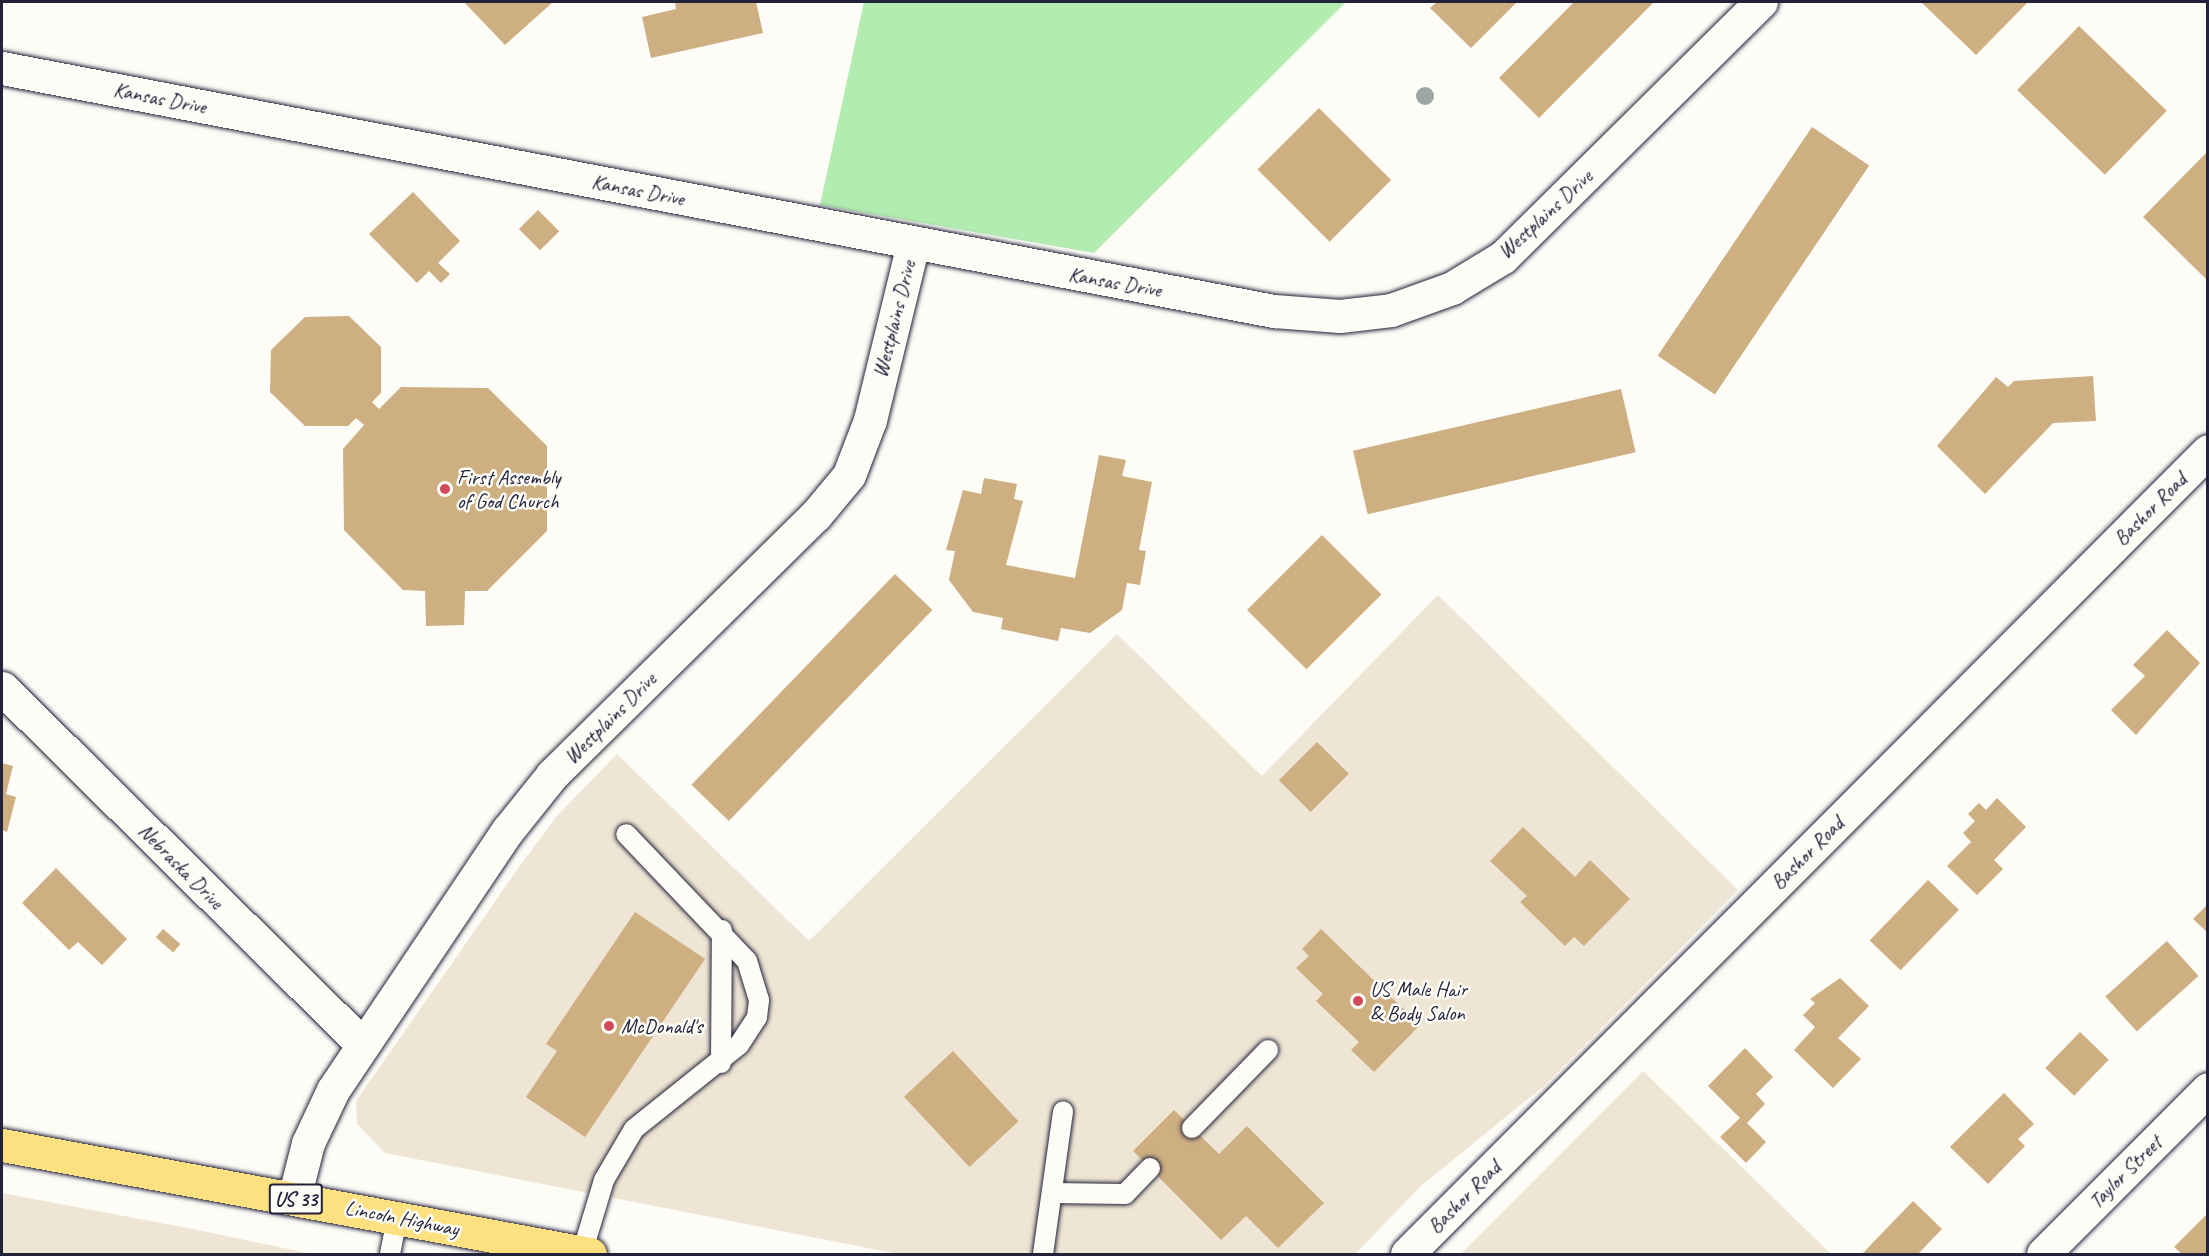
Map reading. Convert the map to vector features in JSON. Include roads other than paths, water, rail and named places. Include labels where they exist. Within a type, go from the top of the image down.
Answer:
[{"type":"highway","name":"Lincoln Highway","points":[[2,1144],[569,1252]]},
{"type":"street","name":"Westplains Drive","points":[[1274,311],[1340,316],[1391,310],[1452,288],[1503,257],[1761,2]]},
{"type":"street","name":"Kansas Drive","points":[[2,69],[1274,311]]},
{"type":"street","name":"Westplains Drive","points":[[294,1198],[308,1143],[361,1044],[508,830],[552,775],[815,516],[849,475],[870,420],[913,244]]},
{"type":"street","name":"Bashor Road","points":[[1407,1254],[2208,451]]},
{"type":"street","name":"Nebraska Drive","points":[[2,688],[361,1044]]},
{"type":"street","name":"Taylor Street","points":[[2043,1254],[2208,1089]]},
{"type":"lane","points":[[569,1252],[604,1180],[634,1129],[721,1063],[749,1032],[759,1000],[747,960],[722,930],[626,834]]},
{"type":"lane","points":[[721,1063],[722,930]]},
{"type":"lane","points":[[1192,1128],[1268,1050]]},
{"type":"lane","points":[[1042,1254],[1063,1111]]},
{"type":"lane","points":[[1052,1193],[1125,1194],[1150,1168]]},
{"type":"lane","points":[[390,1254],[397,1218]]},
{"type":"place","name":"First Assembly of God Church","points":[[445,489]]},
{"type":"place","name":"US Male Hair & Body Salon","points":[[1358,1001]]},
{"type":"place","name":"McDonald's","points":[[609,1026]]}]
